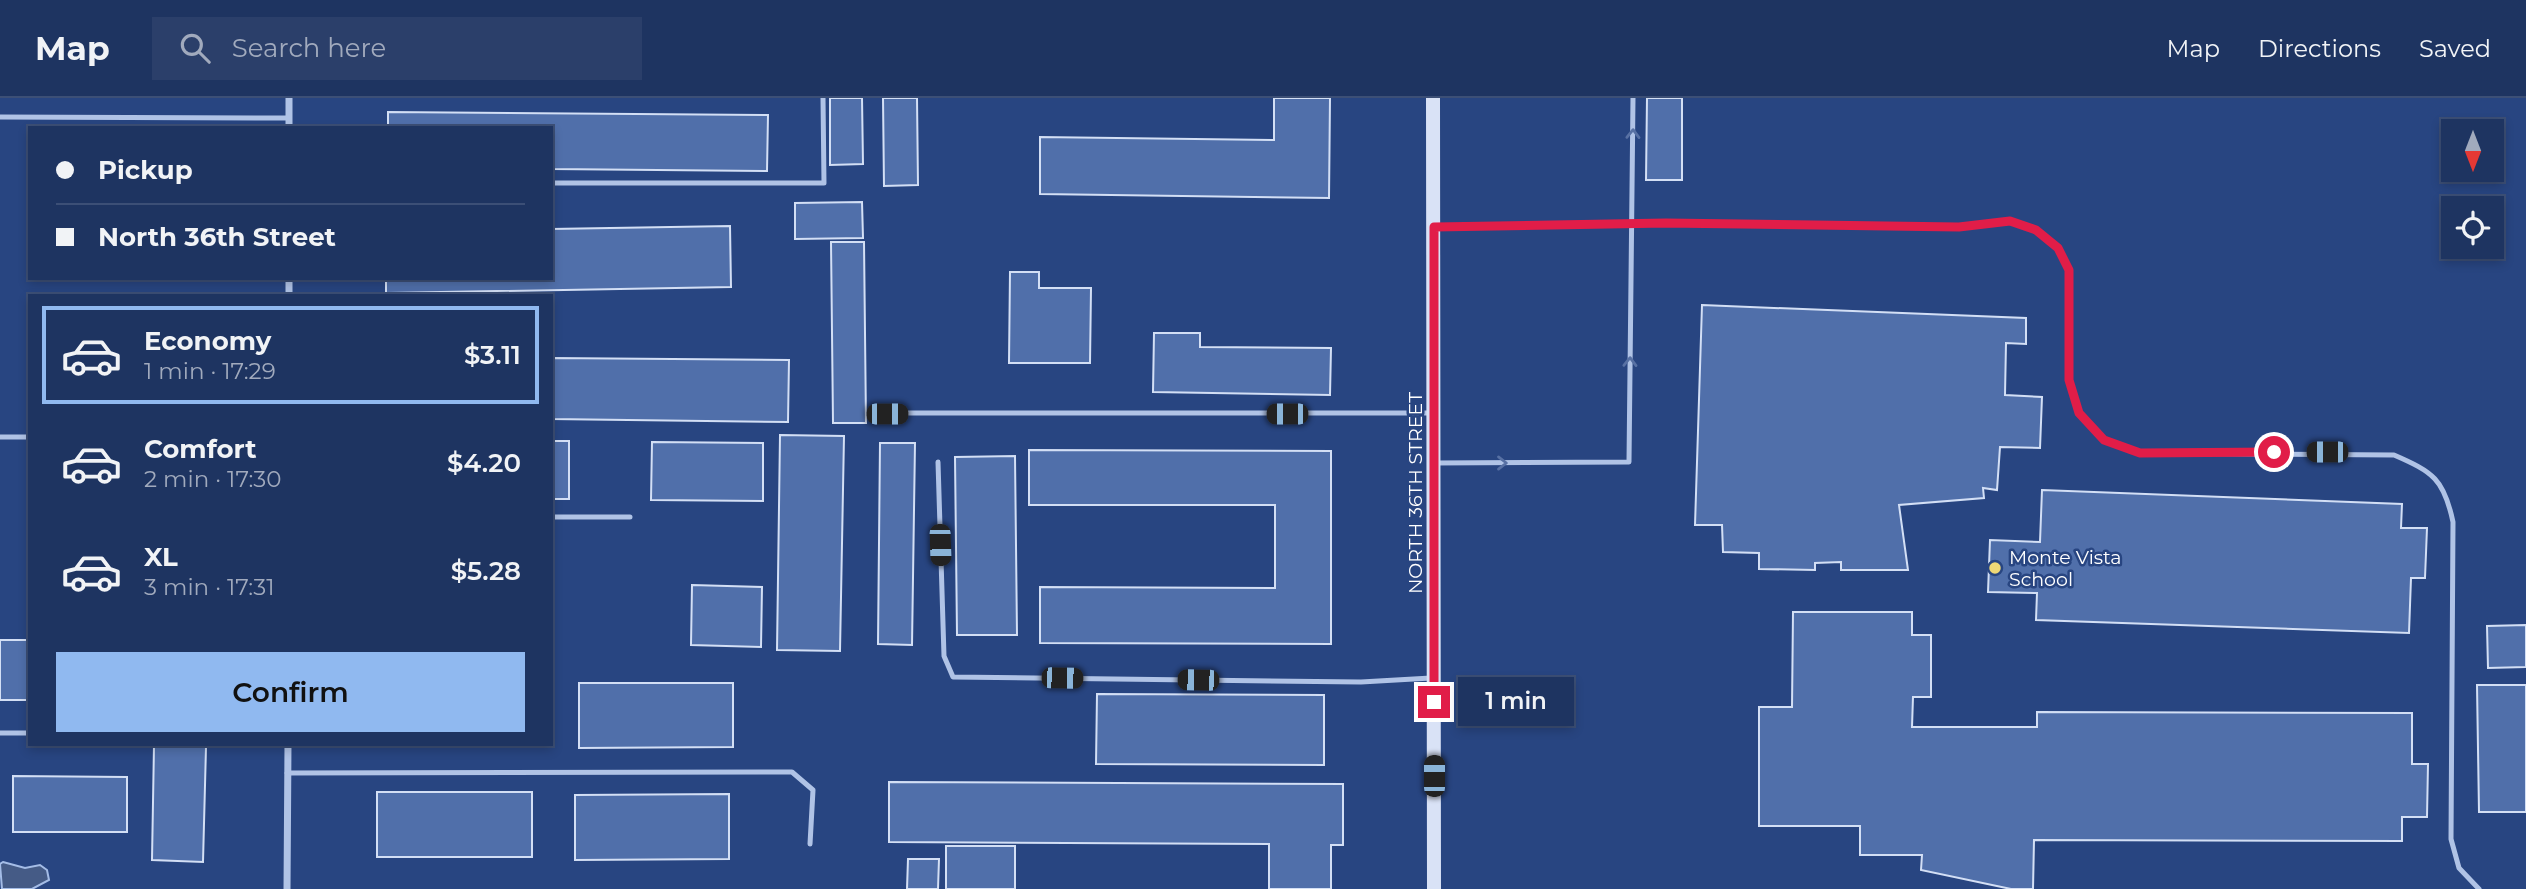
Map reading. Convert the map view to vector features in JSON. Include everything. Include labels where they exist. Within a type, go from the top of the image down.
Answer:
[{"type":"main road","name":"NORTH 36TH STREET","points":[[1433,98],[1434,889]]},
{"type":"street","points":[[289,98],[289,126]]},
{"type":"street","points":[[287,889],[288,746]]},
{"type":"lane","points":[[553,183],[824,183],[823,98]]},
{"type":"lane","points":[[1434,463],[1629,462],[1633,98]]},
{"type":"lane","points":[[0,117],[289,118]]},
{"type":"lane","points":[[1434,227],[1632,223],[1959,227],[2010,221],[2036,230],[2058,248],[2069,270],[2069,380],[2079,413],[2104,440],[2140,453],[2394,455],[2426,469],[2447,494],[2452,522],[2451,839],[2459,868],[2479,889]]},
{"type":"lane","points":[[887,414],[1434,414]]},
{"type":"lane","points":[[0,437],[28,437]]},
{"type":"lane","points":[[938,462],[944,656],[953,677],[1361,682],[1434,678]]},
{"type":"lane","points":[[553,517],[630,517]]},
{"type":"lane","points":[[0,733],[28,733]]},
{"type":"lane","points":[[287,773],[792,772],[813,790],[810,844]]},
{"type":"water","points":[[3,862],[25,868],[40,865],[47,870],[49,880],[32,889],[2,889],[0,864]]},
{"type":"building","points":[[830,98],[862,98],[863,164],[830,165]]},
{"type":"building","points":[[883,98],[917,98],[918,185],[884,186]]},
{"type":"building","points":[[1274,98],[1330,98],[1329,198],[1040,194],[1040,137],[1274,140]]},
{"type":"building","points":[[1647,98],[1682,98],[1682,180],[1646,180]]},
{"type":"building","points":[[388,112],[768,115],[767,171],[553,169],[553,126],[388,126]]},
{"type":"building","points":[[862,202],[863,238],[795,239],[795,203]]},
{"type":"building","points":[[730,226],[731,287],[386,293],[386,280],[553,280],[553,229]]},
{"type":"building","points":[[831,242],[864,242],[866,423],[833,423]]},
{"type":"building","points":[[1010,272],[1039,272],[1039,288],[1091,288],[1090,363],[1009,363]]},
{"type":"building","points":[[1702,305],[2026,318],[2026,344],[2006,343],[2005,395],[2042,397],[2040,448],[2000,447],[1997,490],[1983,488],[1984,498],[1899,505],[1908,570],[1841,570],[1841,562],[1815,563],[1815,570],[1759,569],[1759,553],[1723,552],[1722,525],[1695,525]]},
{"type":"building","points":[[1154,333],[1200,333],[1200,347],[1331,348],[1330,395],[1153,392]]},
{"type":"building","points":[[553,358],[789,360],[788,422],[553,419]]},
{"type":"building","points":[[780,435],[844,436],[840,651],[777,650]]},
{"type":"building","points":[[553,441],[569,441],[569,499],[553,499]]},
{"type":"building","points":[[652,442],[763,443],[763,501],[651,500]]},
{"type":"building","points":[[880,443],[915,443],[912,645],[878,644]]},
{"type":"building","points":[[1029,450],[1331,451],[1331,644],[1040,643],[1040,587],[1275,588],[1275,505],[1029,505]]},
{"type":"building","points":[[1015,456],[1017,635],[957,635],[955,457]]},
{"type":"building","points":[[2042,490],[2402,504],[2401,528],[2427,528],[2425,578],[2411,578],[2409,633],[2036,620],[2037,593],[1988,592],[1990,540],[2040,542]]},
{"type":"building","points":[[692,585],[762,587],[761,647],[691,645]]},
{"type":"building","points":[[1793,612],[1912,612],[1912,635],[1931,635],[1931,697],[1913,697],[1912,727],[2037,727],[2037,712],[2412,713],[2412,764],[2428,764],[2427,817],[2402,817],[2402,841],[2034,840],[2033,889],[2011,889],[1921,870],[1922,855],[1860,855],[1860,826],[1759,826],[1759,707],[1792,707]]},
{"type":"building","points":[[2526,625],[2526,667],[2488,668],[2487,626]]},
{"type":"building","points":[[0,640],[28,640],[28,700],[0,700]]},
{"type":"building","points":[[579,683],[733,683],[733,747],[579,748]]},
{"type":"building","points":[[2477,685],[2526,685],[2526,812],[2479,812]]},
{"type":"building","points":[[1097,694],[1324,695],[1324,765],[1096,764]]},
{"type":"building","points":[[154,746],[206,747],[203,862],[152,860]]},
{"type":"building","points":[[379,746],[533,746],[533,747]]},
{"type":"building","points":[[13,776],[127,777],[127,832],[13,832]]},
{"type":"building","points":[[889,782],[1343,784],[1343,845],[1331,845],[1331,889],[1269,889],[1269,844],[889,842]]},
{"type":"building","points":[[377,792],[532,792],[532,857],[377,857]]},
{"type":"building","points":[[729,794],[729,859],[575,860],[575,795]]},
{"type":"building","points":[[946,846],[1015,846],[1015,889],[946,889]]},
{"type":"building","points":[[908,859],[939,859],[938,889],[907,889]]},
{"type":"place","name":"Monte Vista School","points":[[1995,568]]},
{"type":"route","points":[[1434,702],[1434,227],[1666,223],[1959,227],[2010,221],[2036,230],[2058,248],[2069,270],[2069,380],[2079,413],[2104,440],[2140,453],[2274,452]]}]
